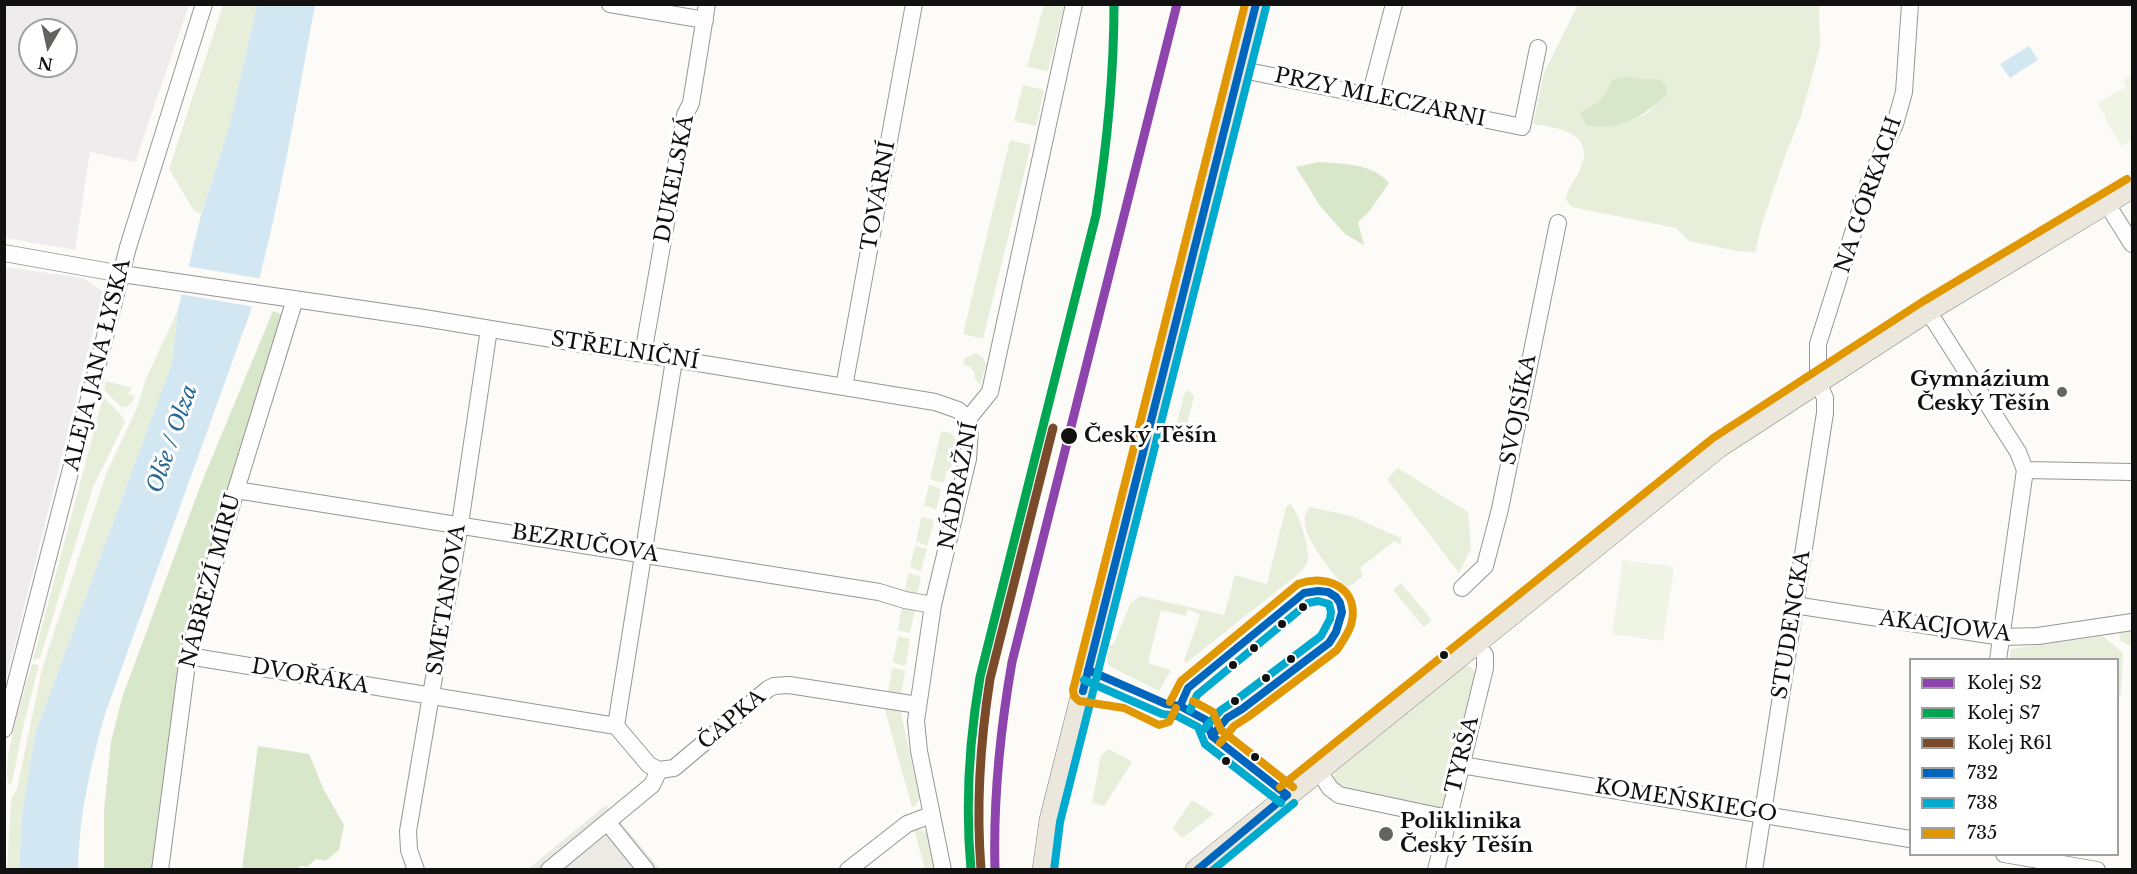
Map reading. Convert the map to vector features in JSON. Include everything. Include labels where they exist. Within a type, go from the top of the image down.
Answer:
[{"type":"main road","points":[[1043,870],[1050,820],[1256,4]]},
{"type":"main road","points":[[1196,870],[1719,447],[1928,311],[2111,211],[2133,188]]},
{"type":"street","name":"ALEJA JANA ŁYSKA","points":[[4,729],[122,274],[204,4]]},
{"type":"street","points":[[610,4],[706,12]]},
{"type":"street","name":"TOVÁRNÍ","points":[[844,387],[914,4]]},
{"type":"street","name":"NÁDRAŽNÍ","points":[[943,870],[917,737],[918,705],[933,605],[968,459],[970,429],[968,419],[990,392],[1074,4]]},
{"type":"street","points":[[1370,96],[1394,4]]},
{"type":"street","name":"NA GÓRKACH","points":[[1818,382],[1818,344],[1870,179],[1894,124],[1904,92],[1910,4]]},
{"type":"street","name":"DUKELSKÁ","points":[[643,354],[685,115],[691,103],[706,12]]},
{"type":"street","name":"PRZY MLECZARNI","points":[[1239,69],[1522,128],[1538,48]]},
{"type":"street","points":[[2111,211],[2133,244]]},
{"type":"street","name":"SVOJSÍKA","points":[[1462,588],[1485,566],[1500,508],[1558,223]]},
{"type":"street","name":"STŘELNIČNÍ","points":[[4,253],[122,274],[276,296],[935,402],[958,410],[968,419]]},
{"type":"street","name":"NÁBŘEŽÍ MÍRU","points":[[160,870],[188,656],[295,299]]},
{"type":"street","points":[[1928,311],[2018,452],[2025,470],[1998,658]]},
{"type":"street","name":"SMETANOVA","points":[[416,870],[409,850],[408,831],[460,524],[489,330]]},
{"type":"street","points":[[549,870],[652,785],[659,770],[649,765],[616,726],[674,360]]},
{"type":"street","name":"STUDENCKA","points":[[1754,870],[1825,413],[1825,398],[1818,382]]},
{"type":"street","points":[[2025,470],[2133,472]]},
{"type":"street","name":"BEZRUČOVA","points":[[236,490],[643,553],[879,592],[933,605]]},
{"type":"street","name":"AKACJOWA","points":[[1794,605],[2002,637],[2038,636],[2133,622]]},
{"type":"street","name":"TYRŠA","points":[[1436,870],[1485,668],[1485,655],[1475,643]]},
{"type":"street","name":"DVOŘÁKA","points":[[188,656],[616,726]]},
{"type":"street","name":"ČAPKA","points":[[659,770],[674,768],[774,686],[789,685],[918,705]]},
{"type":"street","name":"KOMEŃSKIEGO","points":[[1461,765],[1909,839]]},
{"type":"street","points":[[1318,770],[1330,788],[1339,795],[1448,818]]},
{"type":"street","points":[[848,870],[907,824],[931,815]]},
{"type":"street","points":[[608,823],[646,870]]},
{"type":"street","points":[[2011,856],[2097,870]]},
{"type":"shaded area","points":[[4,5],[189,5],[135,162],[90,152],[75,250],[5,238]]},
{"type":"shaded area","points":[[5,267],[84,278],[103,292],[5,684]]},
{"type":"shaded area","points":[[606,805],[660,869],[527,870]]},
{"type":"green space","points":[[223,5],[257,5],[229,127],[201,214],[194,211],[169,169]]},
{"type":"green space","points":[[1044,5],[1064,5],[1048,71],[1027,67]]},
{"type":"green space","points":[[1578,5],[1819,5],[1820,47],[1801,116],[1785,156],[1755,252],[1737,251],[1689,241],[1676,228],[1572,207],[1566,200],[1584,158],[1583,148],[1573,135],[1533,124],[1544,73]],"holes":[[[1628,76],[1640,79],[1659,79],[1666,96],[1646,114],[1623,124],[1580,113],[1592,107]]]},
{"type":"green space","points":[[2132,75],[2132,140],[2121,146],[2097,103],[2126,87],[2123,80]]},
{"type":"green space","points":[[1628,76],[1640,79],[1659,79],[1667,87],[1666,96],[1630,121],[1610,126],[1587,126],[1580,113],[1600,100],[1607,92],[1612,80]]},
{"type":"green space","points":[[1023,85],[1044,90],[1036,126],[1014,121]]},
{"type":"green space","points":[[1010,140],[1031,145],[983,339],[963,334]]},
{"type":"green space","points":[[1319,162],[1366,168],[1382,176],[1389,183],[1368,213],[1358,222],[1364,245],[1345,234],[1320,206],[1296,167]]},
{"type":"green space","points":[[178,310],[172,363],[35,734],[22,814],[19,869],[7,870],[11,799],[17,789],[42,669],[106,474],[137,408],[146,379]]},
{"type":"green space","points":[[273,311],[286,316],[183,653],[157,821],[153,869],[104,870],[104,811],[111,742],[122,698],[201,484]]},
{"type":"green space","points":[[976,353],[983,357],[986,365],[980,385],[970,367],[963,365],[965,358]]},
{"type":"green space","points":[[106,381],[132,388],[128,394],[135,396],[128,406],[121,407],[104,390]]},
{"type":"green space","points":[[1189,390],[1194,396],[1188,421],[1198,443],[1183,439],[1183,435],[1175,431],[1184,394]]},
{"type":"green space","points":[[103,397],[125,422],[93,487],[40,658],[33,660]]},
{"type":"green space","points":[[941,431],[951,433],[958,443],[950,471],[946,471],[944,483],[930,479]]},
{"type":"green space","points":[[1398,468],[1468,512],[1471,549],[1459,573],[1387,479]]},
{"type":"green space","points":[[929,485],[941,489],[936,510],[924,505]]},
{"type":"green space","points":[[1290,504],[1299,520],[1307,546],[1308,560],[1302,571],[1186,663],[1184,661],[1200,615],[1188,609],[1186,616],[1161,610],[1148,663],[1171,670],[1159,691],[1109,666],[1107,660],[1110,647],[1115,641],[1130,604],[1140,596],[1224,615],[1235,575],[1267,584],[1286,507]]},
{"type":"green space","points":[[1310,507],[1351,516],[1401,538],[1401,545],[1394,541],[1360,568],[1362,577],[1350,586],[1344,586],[1315,548],[1309,536],[1305,525],[1305,515]]},
{"type":"green space","points":[[923,517],[934,522],[927,546],[916,541]]},
{"type":"green space","points":[[915,546],[927,549],[921,571],[910,567]]},
{"type":"green space","points":[[1623,560],[1674,567],[1663,641],[1612,634]]},
{"type":"green space","points":[[909,573],[921,577],[917,595],[904,593]]},
{"type":"green space","points":[[1401,583],[1432,620],[1424,627],[1393,590]]},
{"type":"green space","points":[[902,606],[915,609],[910,633],[898,630]]},
{"type":"green space","points":[[2132,631],[2132,646],[2121,642],[2119,633]]},
{"type":"green space","points":[[898,636],[910,639],[904,666],[893,662]]},
{"type":"green space","points":[[2103,636],[2123,653],[2121,694],[2119,697],[2119,658],[2009,658],[2011,649]]},
{"type":"green space","points":[[32,664],[39,665],[12,783],[9,785],[7,775],[10,744]]},
{"type":"green space","points":[[1459,665],[1470,666],[1477,675],[1444,810],[1340,790],[1334,782],[1334,767]]},
{"type":"green space","points":[[892,668],[905,672],[901,695],[888,693]]},
{"type":"green space","points":[[884,707],[900,708],[919,798],[916,806],[912,807]]},
{"type":"green space","points":[[258,746],[309,754],[324,790],[344,825],[339,850],[325,861],[316,859],[307,867],[299,866],[299,869],[242,869]]},
{"type":"green space","points":[[1109,749],[1132,762],[1104,806],[1092,803],[1101,755]]},
{"type":"green space","points":[[1192,800],[1214,814],[1182,838],[1173,828]]},
{"type":"green space","points":[[914,829],[925,831],[928,835],[935,869],[925,869]]},
{"type":"water","name":"Olše / Olza","points":[[257,5],[315,5],[279,196],[251,310],[104,717],[86,793],[78,869],[19,870],[22,814],[35,734],[172,363],[178,310],[201,215],[229,127]]},
{"type":"water","points":[[2029,46],[2038,60],[2010,78],[2000,64]]},
{"type":"pier","points":[[186,266],[263,279],[255,307],[179,294]]},
{"type":"rail line","name":"S7","points":[[971,870],[968,821],[969,773],[980,677],[1096,215],[1109,110],[1114,4]]},
{"type":"rail line","name":"S2","points":[[995,870],[998,765],[1012,662],[1177,4]]},
{"type":"rail line","name":"R61","points":[[981,869],[980,774],[990,679],[1053,428]]},
{"type":"transit line","name":"735","points":[[1176,708],[1169,722],[1159,725],[1124,708],[1079,701],[1074,696],[1073,690],[1245,4]]},
{"type":"transit line","name":"732","points":[[1083,691],[1256,4]]},
{"type":"transit line","name":"738","points":[[1054,870],[1060,822],[1266,7]]},
{"type":"transit line","name":"735","points":[[1280,787],[1713,438],[1922,302],[2127,179]]},
{"type":"transit line","name":"735","points":[[1170,702],[1181,681],[1298,584],[1320,581],[1340,587],[1347,593],[1353,612],[1350,628],[1337,650],[1234,726],[1220,743]]},
{"type":"transit line","name":"732","points":[[1180,706],[1188,688],[1304,593],[1328,592],[1336,597],[1342,612],[1336,632],[1329,643],[1227,718],[1212,736]]},
{"type":"transit line","name":"738","points":[[1190,710],[1197,695],[1308,603],[1318,601],[1329,604],[1330,619],[1321,636],[1221,710],[1204,729]]},
{"type":"transit line","name":"732","points":[[1088,670],[1166,704],[1180,706],[1206,720],[1212,736],[1287,795]]},
{"type":"transit line","name":"738","points":[[1084,680],[1162,714],[1177,716],[1198,727],[1205,744],[1281,803]]},
{"type":"transit line","name":"735","points":[[1193,701],[1213,712],[1221,730],[1293,787]]},
{"type":"transit line","name":"732","points":[[1197,870],[1287,795]]},
{"type":"transit line","name":"738","points":[[1213,870],[1294,803]]},
{"type":"place","name":"Gymnázium Český Těšín","points":[[2062,392]]},
{"type":"place","name":"Český Těšín","points":[[1069,436]]},
{"type":"place","name":"Poliklinika Český Těšín","points":[[1386,834]]}]
